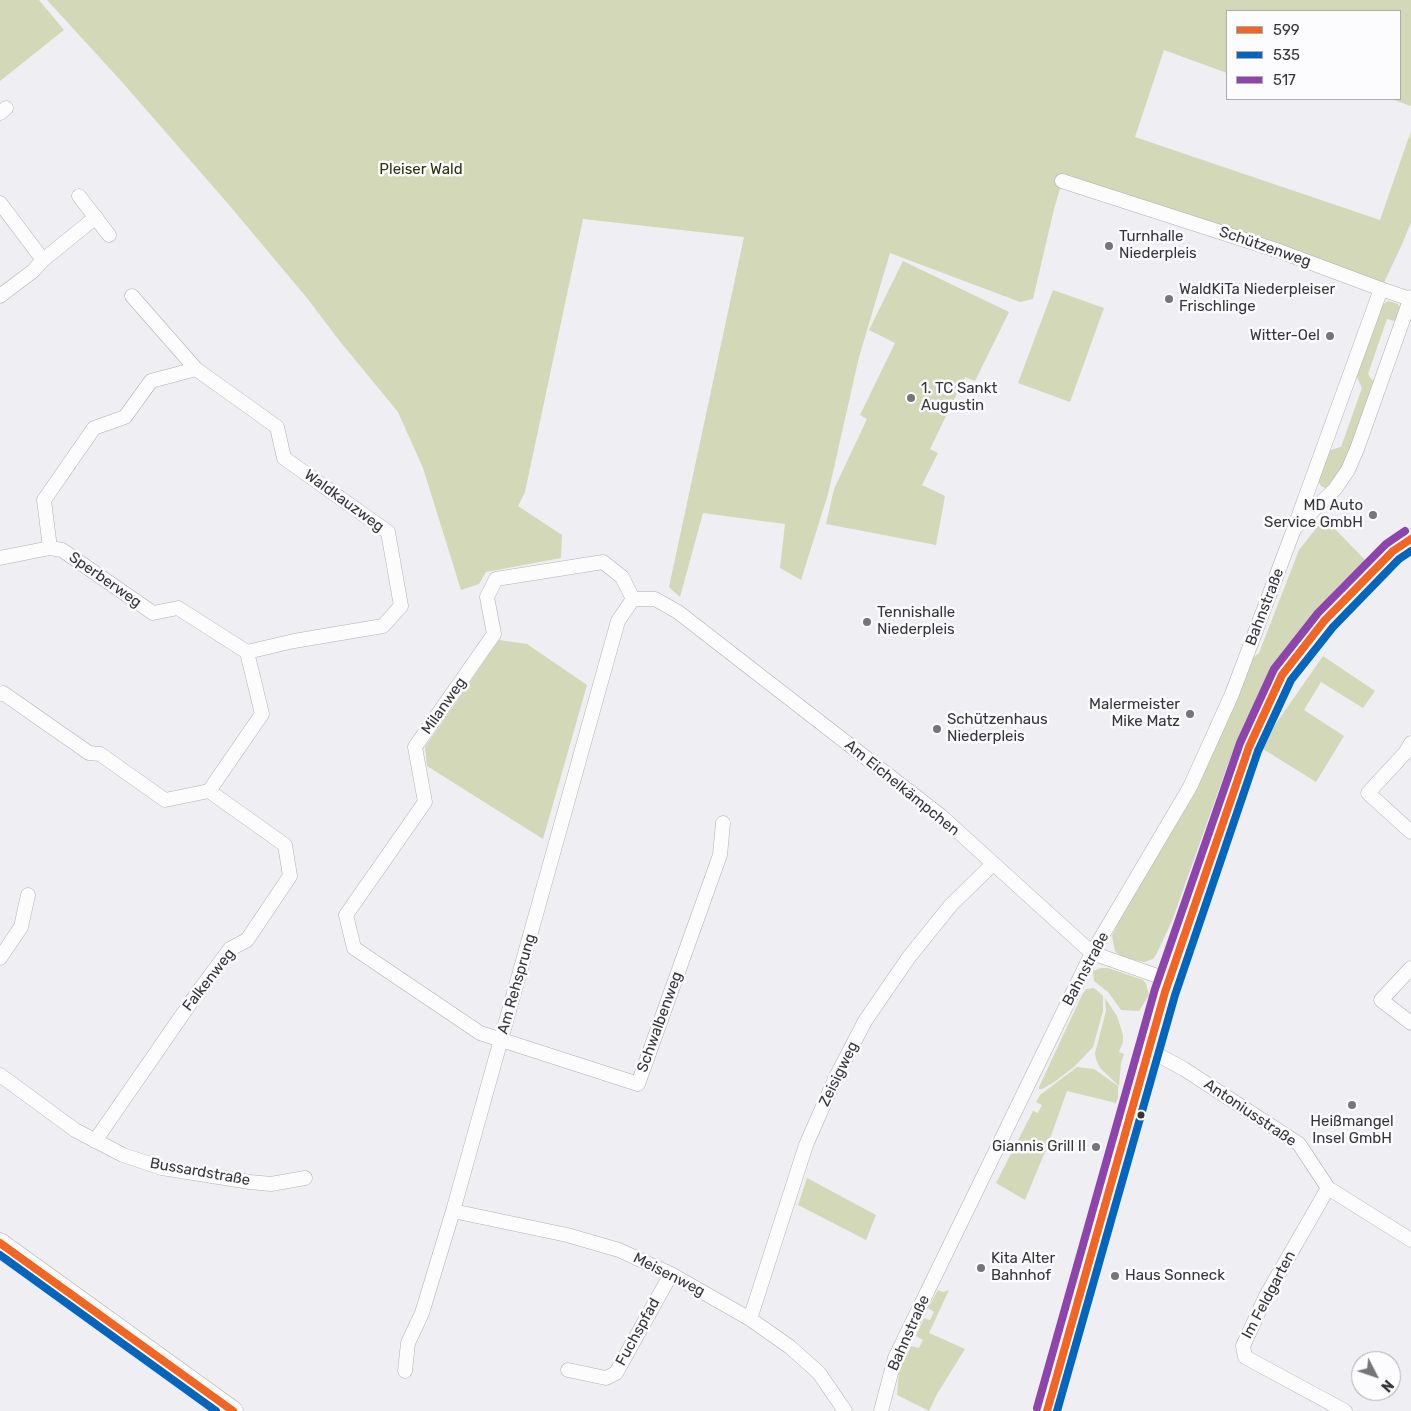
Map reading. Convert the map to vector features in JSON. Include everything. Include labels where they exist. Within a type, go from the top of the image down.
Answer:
[{"type":"main road","points":[[1047,1411],[1169,980],[1249,747],[1282,676],[1325,620],[1394,551],[1411,539]]},
{"type":"main road","points":[[0,1243],[233,1411]]},
{"type":"street","name":"Schützenweg","points":[[1062,181],[1279,252],[1381,289]]},
{"type":"street","points":[[79,196],[110,235]]},
{"type":"street","points":[[0,203],[43,260]]},
{"type":"street","points":[[0,296],[33,271],[43,260],[96,217]]},
{"type":"street","name":"Bahnstraße","points":[[881,1411],[895,1358],[1092,953],[1190,788],[1232,694],[1381,289],[1411,298],[1348,470],[1334,489],[1294,529]]},
{"type":"street","name":"Waldkauzweg","points":[[132,296],[196,369],[277,427],[284,458],[388,532],[401,606],[383,626],[294,641],[247,652]]},
{"type":"street","points":[[50,548],[44,500],[94,428],[124,417],[151,381],[196,369]]},
{"type":"street","name":"Sperberweg","points":[[0,558],[50,548],[62,550],[153,613],[178,608],[247,652]]},
{"type":"street","name":"Milanweg","points":[[500,1041],[480,1033],[354,948],[346,915],[425,802],[415,747],[494,634],[487,597],[496,580],[603,562],[622,577],[633,599]]},
{"type":"street","name":"Am Eichelkämpchen","points":[[633,599],[655,599],[678,612],[941,816],[1092,953],[1169,980]]},
{"type":"street","name":"Am Rehsprung","points":[[405,1371],[408,1343],[422,1314],[453,1211],[618,621],[633,599]]},
{"type":"street","points":[[0,694],[3,693],[89,753],[100,754],[165,800],[209,791],[262,714],[247,652]]},
{"type":"street","points":[[1411,743],[1368,793],[1411,832]]},
{"type":"street","name":"Falkenweg","points":[[95,1141],[198,992],[230,949],[247,940],[290,876],[285,845],[209,791]]},
{"type":"street","name":"Schwalbenweg","points":[[500,1041],[638,1084],[720,856],[723,823]]},
{"type":"street","name":"Zeisigweg","points":[[750,1319],[806,1145],[835,1080],[865,1021],[909,957],[951,905],[993,864]]},
{"type":"street","points":[[0,958],[21,927],[28,894]]},
{"type":"street","points":[[1411,968],[1381,1000],[1411,1023]]},
{"type":"street","name":"Antoniusstraße","points":[[1148,1050],[1184,1069],[1299,1144],[1326,1183],[1411,1240]]},
{"type":"street","name":"Bussardstraße","points":[[0,1075],[48,1111],[95,1141],[123,1155],[162,1168],[271,1184],[305,1178]]},
{"type":"street","name":"Im Feldgarten","points":[[1326,1183],[1266,1296],[1243,1346],[1245,1358],[1345,1411]]},
{"type":"street","name":"Meisenweg","points":[[453,1211],[576,1237],[620,1250],[671,1274],[750,1319],[790,1347],[819,1374],[845,1411]]},
{"type":"street","name":"Fuchspfad","points":[[568,1370],[606,1378],[616,1373],[671,1274]]},
{"type":"green space","points":[[0,0],[39,0],[64,30],[0,81]]},
{"type":"green space","name":"Pleiser Wald","points":[[47,0],[1411,0],[1411,106],[1394,100],[1401,100],[1401,10],[1226,10],[1226,73],[1164,50],[1135,137],[1380,220],[1411,131],[1411,222],[1381,289],[1062,182],[1033,299],[1020,302],[890,253],[859,357],[828,494],[801,580],[780,568],[785,524],[703,513],[680,597],[669,587],[744,237],[583,219],[525,492],[518,506],[562,535],[561,558],[486,572],[479,584],[461,590],[423,468],[398,412],[307,298],[122,82]]},
{"type":"green space","name":"1. TC Sankt Augustin","points":[[903,261],[1009,312],[975,381],[965,377],[930,449],[938,453],[922,485],[945,496],[936,545],[826,524],[834,489],[867,419],[860,415],[895,343],[869,330]]},
{"type":"green space","points":[[1053,290],[1104,308],[1070,402],[1018,383]]},
{"type":"green space","points":[[1388,301],[1398,304],[1400,308],[1398,322],[1387,319],[1368,374],[1375,384],[1342,470],[1330,487],[1325,488],[1318,481],[1327,451],[1341,447],[1362,388],[1355,373],[1380,306]]},
{"type":"green space","points":[[1318,526],[1335,529],[1369,564],[1286,656],[1244,726],[1228,764],[1172,921],[1156,955],[1153,959],[1144,962],[1121,957],[1115,951],[1112,936],[1120,919],[1194,795],[1253,658],[1259,653],[1299,550]]},
{"type":"green space","points":[[1411,549],[1411,554],[1355,603],[1313,652],[1285,690],[1290,679],[1322,636],[1382,573]]},
{"type":"green space","points":[[499,640],[527,644],[587,685],[543,839],[427,766],[425,747]]},
{"type":"green space","points":[[1323,656],[1375,691],[1363,708],[1321,682],[1304,710],[1344,736],[1316,782],[1263,749],[1275,725]]},
{"type":"green space","points":[[1108,968],[1143,980],[1149,995],[1139,1011],[1121,1010],[1108,992],[1094,981],[1093,971]]},
{"type":"green space","points":[[1094,988],[1103,996],[1103,1011],[1093,1047],[1074,1067],[1053,1083],[1039,1089],[1082,995],[1086,989]]},
{"type":"green space","points":[[1105,998],[1117,1016],[1123,1035],[1123,1042],[1119,1052],[1124,1054],[1121,1063],[1119,1086],[1100,1068],[1095,1053],[1106,1011]]},
{"type":"green space","points":[[1077,1067],[1094,1069],[1118,1086],[1116,1103],[1067,1091],[1025,1200],[996,1183],[1033,1111],[1038,1113],[1042,1105],[1036,1102],[1040,1095]]},
{"type":"green space","points":[[807,1178],[876,1215],[866,1240],[798,1205]]},
{"type":"green space","points":[[938,1290],[943,1292],[949,1290],[929,1333],[965,1349],[937,1394],[929,1411],[897,1395],[899,1372],[911,1346],[919,1348],[923,1340],[916,1336],[924,1318],[930,1320],[934,1312],[928,1308]]},
{"type":"transit line","name":"517","points":[[1037,1408],[1155,989],[1240,743],[1274,669],[1318,613],[1386,544],[1405,531]]},
{"type":"transit line","name":"599","points":[[1047,1411],[1165,992],[1249,747],[1282,675],[1325,620],[1393,551],[1411,539]]},
{"type":"transit line","name":"535","points":[[1057,1411],[1175,995],[1258,751],[1291,680],[1333,627],[1399,559],[1411,551]]},
{"type":"transit line","name":"599","points":[[0,1243],[233,1411]]},
{"type":"transit line","name":"535","points":[[0,1255],[216,1411]]},
{"type":"place","name":"Turnhalle Niederpleis","points":[[1109,246]]},
{"type":"place","name":"WaldKiTa Niederpleiser Frischlinge","points":[[1169,299]]},
{"type":"place","name":"Witter-Oel","points":[[1330,336]]},
{"type":"place","name":"1. TC Sankt Augustin","points":[[911,398]]},
{"type":"place","name":"MD Auto Service GmbH","points":[[1373,515]]},
{"type":"place","name":"Tennishalle Niederpleis","points":[[867,622]]},
{"type":"place","name":"Malermeister Mike Matz","points":[[1190,714]]},
{"type":"place","name":"Schützenhaus Niederpleis","points":[[937,729]]},
{"type":"place","name":"Heißmangel Insel GmbH","points":[[1352,1105]]},
{"type":"place","name":"Giannis Grill II","points":[[1096,1147]]},
{"type":"place","name":"Kita Alter Bahnhof","points":[[981,1268]]},
{"type":"place","name":"Haus Sonneck","points":[[1115,1276]]}]
